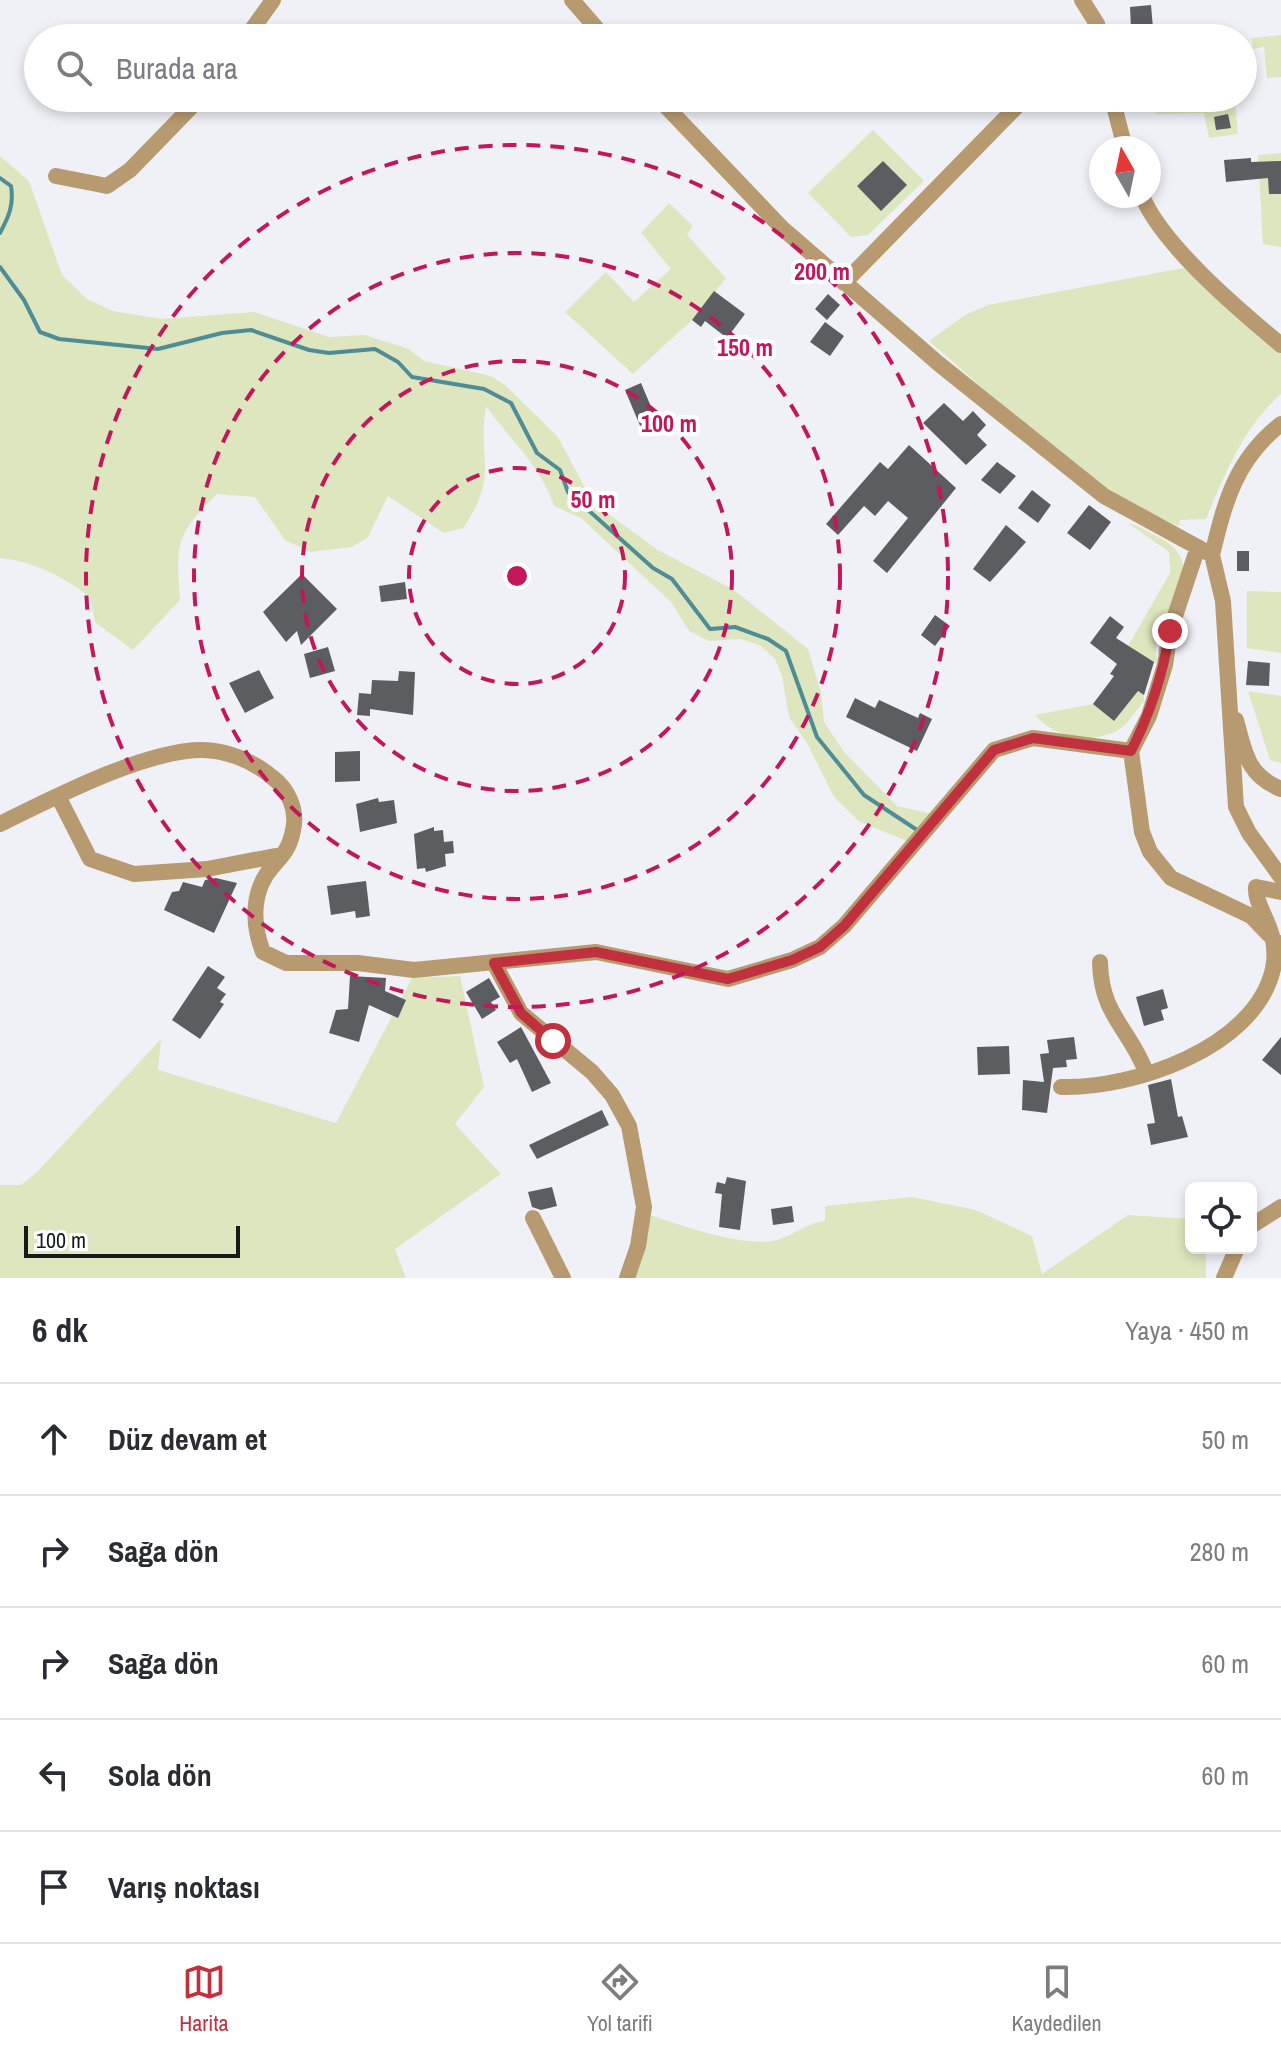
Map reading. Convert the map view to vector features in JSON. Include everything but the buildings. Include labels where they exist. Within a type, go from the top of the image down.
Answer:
[{"type":"street","points":[[256,24],[273,0]]},
{"type":"street","points":[[572,0],[593,24]]},
{"type":"street","points":[[1082,0],[1095,24]]},
{"type":"street","points":[[1096,0],[1098,24]]},
{"type":"street","points":[[56,176],[107,186],[130,170],[186,112]]},
{"type":"street","points":[[671,112],[782,228],[844,283],[1104,496],[1205,551],[1223,601],[1236,807],[1249,833],[1281,877]]},
{"type":"street","points":[[844,283],[1011,112]]},
{"type":"street","points":[[1116,112],[1122,136]]},
{"type":"street","points":[[1150,208],[1170,237],[1242,312],[1281,345]]},
{"type":"street","points":[[1278,945],[1251,916],[1171,878],[1164,870],[1142,832],[1131,751],[1149,716],[1165,665],[1170,631],[1227,495],[1257,443],[1281,424]]},
{"type":"street","points":[[1227,684],[1246,759],[1263,781],[1281,789]]},
{"type":"street","points":[[0,824],[58,796],[171,752],[203,749],[255,763],[280,783],[292,802],[294,827],[286,854],[271,867],[258,892],[254,927],[263,952],[286,963],[358,963],[414,970],[596,952],[659,964],[703,977],[728,979],[760,971],[820,947],[844,926],[994,750],[1033,738],[1131,751]]},
{"type":"street","points":[[58,796],[90,859],[134,874],[243,864],[286,854]]},
{"type":"street","points":[[1061,1087],[1092,1088],[1189,1057],[1219,1043],[1251,1011],[1273,969],[1278,945],[1270,921],[1255,894],[1256,887],[1281,892]]},
{"type":"street","points":[[1100,962],[1101,982],[1108,1008],[1137,1050],[1146,1072]]},
{"type":"street","points":[[494,963],[521,1013],[592,1072],[612,1095],[629,1126],[644,1207],[638,1246],[627,1278]]},
{"type":"street","points":[[1257,1222],[1281,1207]]},
{"type":"street","points":[[533,1218],[563,1278]]},
{"type":"street","points":[[1224,1278],[1234,1254]]},
{"type":"green space","points":[[1281,35],[1281,77],[1267,78],[1264,47],[1257,48],[1257,37]]},
{"type":"green space","points":[[1236,112],[1238,134],[1209,138],[1204,113],[1156,114]]},
{"type":"green space","points":[[873,130],[924,181],[868,235],[851,237],[808,193]]},
{"type":"green space","points":[[1281,153],[1281,247],[1263,244],[1258,155]]},
{"type":"green space","points":[[0,156],[29,181],[62,275],[87,299],[113,311],[162,319],[254,312],[329,337],[365,335],[409,349],[424,361],[491,376],[505,385],[558,437],[591,499],[607,513],[658,550],[734,590],[808,649],[821,692],[824,722],[844,752],[897,806],[932,814],[907,841],[860,822],[834,797],[807,743],[789,717],[782,676],[775,659],[761,646],[741,639],[709,641],[689,631],[672,603],[581,518],[554,506],[533,466],[486,406],[484,480],[481,494],[463,528],[444,533],[388,496],[368,537],[352,547],[310,552],[285,540],[255,497],[217,494],[193,520],[181,541],[178,565],[180,600],[133,650],[95,622],[90,597],[80,589],[36,567],[0,558]]},
{"type":"green space","points":[[669,203],[693,226],[687,235],[726,278],[692,320],[633,374],[565,312],[606,272],[634,302],[671,269],[641,233]]},
{"type":"green space","points":[[1199,265],[1281,345],[1281,394],[1246,436],[1206,519],[1180,520],[1179,526],[1112,492],[1047,444],[929,341],[965,315],[988,305]]},
{"type":"green space","points":[[1128,523],[1162,539],[1176,550],[1182,562],[1180,589],[1156,645],[1157,664],[1128,646],[1170,573],[1169,552]]},
{"type":"green space","points":[[1247,591],[1281,592],[1281,653],[1247,648]]},
{"type":"green space","points":[[1114,676],[1144,695],[1144,701],[1118,730],[1096,737],[1074,737],[1052,729],[1035,715],[1093,704]]},
{"type":"green space","points":[[1248,691],[1281,696],[1281,763],[1270,760]]},
{"type":"green space","points":[[460,976],[484,1087],[455,1124],[501,1174],[395,1249],[406,1278],[0,1278],[0,1185],[21,1185],[37,1172],[161,1039],[158,1070],[336,1123],[412,978]]},
{"type":"green space","points":[[912,1197],[976,1210],[1032,1236],[1042,1274],[1128,1215],[1185,1219],[1185,1254],[1206,1254],[1206,1278],[628,1278],[650,1215],[728,1238],[759,1242],[773,1241],[825,1221],[825,1206]]},
{"type":"waterway","points":[[0,178],[11,186],[12,199],[0,233]]},
{"type":"waterway","points":[[0,267],[24,300],[40,332],[59,339],[158,349],[222,333],[251,330],[309,350],[329,353],[375,349],[398,362],[412,377],[484,389],[511,403],[537,453],[560,470],[568,492],[653,568],[672,579],[710,629],[735,627],[768,639],[786,651],[817,737],[864,795],[917,830]]},
{"type":"route","points":[[553,1041],[521,1013],[494,963],[596,952],[659,964],[703,977],[728,979],[792,960],[820,947],[844,926],[994,750],[1033,738],[1131,751],[1149,716],[1165,665],[1170,631]]}]
